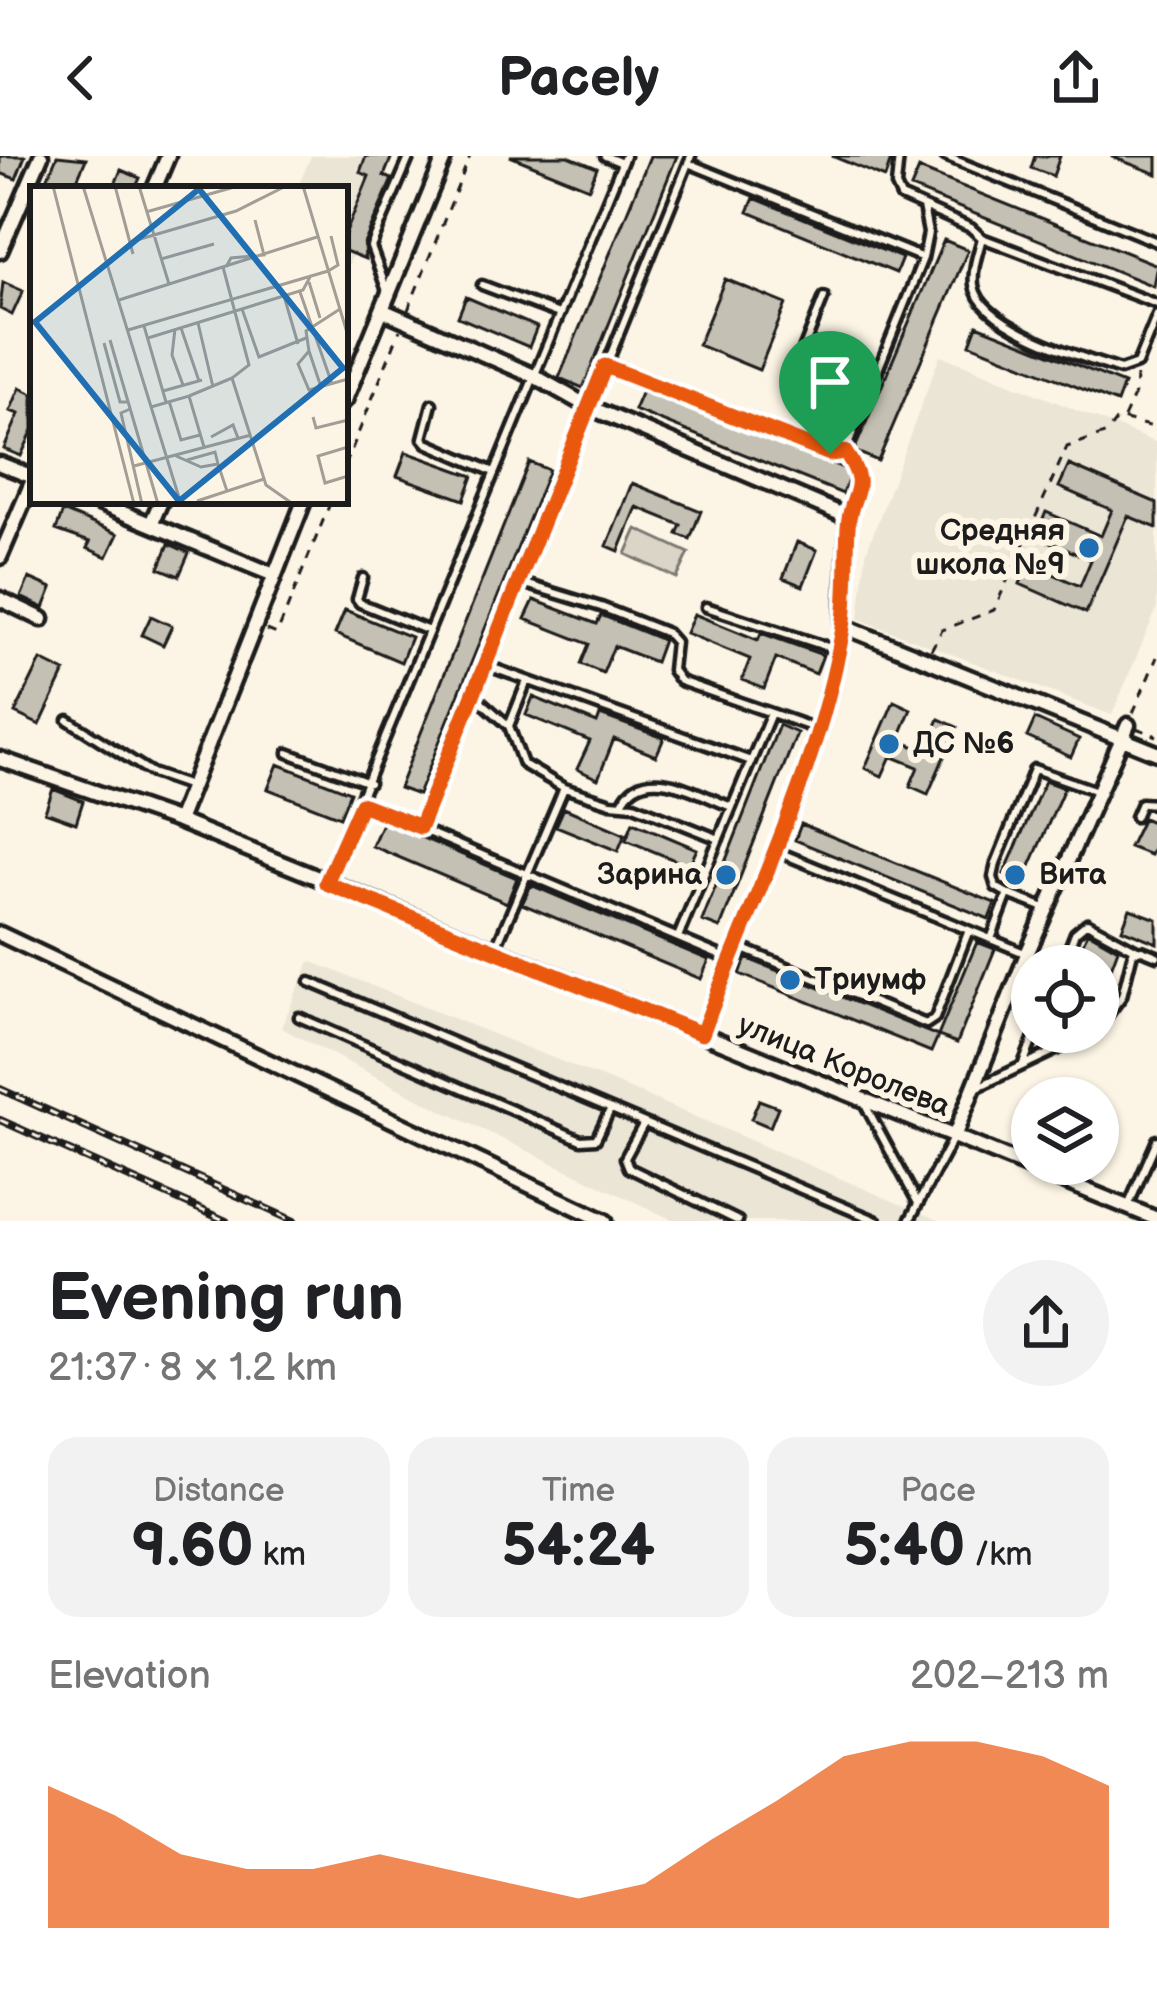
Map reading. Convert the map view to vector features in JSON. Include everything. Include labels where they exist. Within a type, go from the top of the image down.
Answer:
[{"type":"street","points":[[0,251],[41,156]]},
{"type":"street","points":[[155,186],[168,156]]},
{"type":"street","points":[[348,393],[445,156]]},
{"type":"street","points":[[382,310],[534,376],[589,407],[848,517],[843,626],[1157,753]]},
{"type":"street","points":[[0,464],[30,477]]},
{"type":"street","points":[[0,557],[30,485]]},
{"type":"street","points":[[101,504],[274,575]]},
{"type":"street","points":[[151,524],[160,504]]},
{"type":"street","points":[[178,821],[303,504]]},
{"type":"street","points":[[0,599],[42,619]]},
{"type":"street","points":[[1031,945],[1128,725]]},
{"type":"street","name":"улица Королева","points":[[0,760],[178,821],[1157,1219]]},
{"type":"street","points":[[0,934],[604,1221]]},
{"type":"street","points":[[954,1137],[1011,994]]},
{"type":"lane","points":[[388,295],[371,247],[410,156]]},
{"type":"lane","points":[[326,883],[623,159],[605,156]]},
{"type":"lane","points":[[899,156],[897,192],[922,207],[971,228],[982,238],[1157,304]]},
{"type":"lane","points":[[945,156],[1157,242]]},
{"type":"lane","points":[[420,827],[690,159],[923,257]]},
{"type":"lane","points":[[845,452],[923,257],[928,232],[922,207]]},
{"type":"lane","points":[[982,238],[974,288],[983,305],[1001,321],[1120,370],[1136,364],[1157,315]]},
{"type":"lane","points":[[482,285],[559,314]]},
{"type":"lane","points":[[824,297],[801,356],[802,365],[808,372],[869,396]]},
{"type":"lane","points":[[605,366],[830,454],[845,452]]},
{"type":"lane","points":[[432,404],[424,428],[427,443],[494,472]]},
{"type":"lane","points":[[845,452],[861,483],[848,517]]},
{"type":"lane","points":[[363,578],[360,603],[429,631]]},
{"type":"lane","points":[[518,582],[668,633],[674,642],[672,670],[680,681],[817,729]]},
{"type":"lane","points":[[706,607],[837,650]]},
{"type":"lane","points":[[702,1034],[734,945],[776,851],[817,729],[843,626]]},
{"type":"lane","points":[[485,665],[751,761]]},
{"type":"lane","points":[[508,726],[527,681]]},
{"type":"lane","points":[[473,694],[508,726],[523,764],[564,788],[622,803],[719,839]]},
{"type":"lane","points":[[678,938],[771,712]]},
{"type":"lane","points":[[68,720],[152,773],[190,786]]},
{"type":"lane","points":[[288,753],[369,783]]},
{"type":"lane","points":[[1047,909],[1007,894],[996,887],[993,878],[1034,770],[1099,791]]},
{"type":"lane","points":[[622,803],[632,787],[652,780],[732,807]]},
{"type":"lane","points":[[495,950],[564,788]]},
{"type":"lane","points":[[1135,817],[1141,803],[1157,804]]},
{"type":"lane","points":[[361,804],[729,959]]},
{"type":"lane","points":[[776,851],[1011,947]]},
{"type":"lane","points":[[991,939],[1007,894]]},
{"type":"lane","points":[[1070,945],[1087,923],[1157,956]]},
{"type":"lane","points":[[734,945],[926,1024],[935,1018],[969,930]]},
{"type":"lane","points":[[1119,1000],[1127,964],[1137,950]]},
{"type":"lane","points":[[310,982],[877,1221]]},
{"type":"lane","points":[[299,1017],[581,1140],[596,1139],[610,1109]]},
{"type":"lane","points":[[1022,1067],[1028,1053]]},
{"type":"lane","points":[[973,1089],[1050,1053]]},
{"type":"lane","points":[[861,1097],[918,1203]]},
{"type":"lane","points":[[644,1123],[625,1158],[629,1168],[738,1221]]},
{"type":"lane","points":[[909,1221],[954,1137]]},
{"type":"lane","points":[[1127,1207],[1157,1140]]},
{"type":"path","points":[[1124,420],[1135,394],[1136,364]]},
{"type":"path","points":[[926,660],[942,630],[994,610],[1067,448],[1107,433],[1118,418],[1157,428]]},
{"type":"path","points":[[255,625],[277,634],[330,504]]},
{"type":"path","points":[[1157,657],[1128,725],[1157,736]]},
{"type":"shaded area","points":[[311,156],[394,156],[348,266],[348,186],[298,186]]},
{"type":"shaded area","points":[[940,355],[1157,443],[1157,608],[1112,715],[859,619],[866,553]]},
{"type":"shaded area","points":[[637,529],[689,553],[677,578],[626,554]]},
{"type":"shaded area","points":[[310,961],[630,1089],[940,1221],[675,1221],[281,1028]]},
{"type":"building","points":[[0,156],[25,156],[16,179],[0,173]]},
{"type":"building","points":[[57,156],[86,159],[74,186],[44,186]]},
{"type":"building","points":[[366,156],[392,156],[384,176],[392,179],[364,244],[365,259],[348,252],[348,228],[369,176],[360,172]]},
{"type":"building","points":[[510,156],[568,156],[597,168],[589,188]]},
{"type":"building","points":[[650,156],[677,156],[583,388],[559,378]]},
{"type":"building","points":[[832,156],[881,156],[891,160],[885,178]]},
{"type":"building","points":[[1035,156],[1060,156],[1053,176],[1031,168]]},
{"type":"building","points":[[1157,156],[1157,174],[1112,157]]},
{"type":"building","points":[[919,169],[1157,265],[1153,286],[911,188]]},
{"type":"building","points":[[121,170],[140,178],[136,186],[114,186]]},
{"type":"building","points":[[754,198],[902,258],[896,273],[748,212]]},
{"type":"building","points":[[944,240],[968,250],[878,461],[854,451]]},
{"type":"building","points":[[725,279],[786,304],[759,370],[698,345]]},
{"type":"building","points":[[3,282],[23,291],[12,315],[0,309]]},
{"type":"building","points":[[466,297],[537,327],[529,347],[458,317]]},
{"type":"building","points":[[977,325],[1124,384],[1117,403],[970,344]]},
{"type":"building","points":[[20,388],[30,393],[30,436],[21,456],[4,449],[19,414],[10,411]]},
{"type":"building","points":[[643,389],[846,469],[849,477],[843,494],[634,410]]},
{"type":"building","points":[[406,452],[473,476],[464,500],[397,476]]},
{"type":"building","points":[[529,462],[549,470],[418,795],[399,788]]},
{"type":"building","name":"Средняя школа №9","points":[[1069,465],[1157,503],[1157,528],[1128,516],[1086,613],[1020,584],[1029,563],[1080,586],[1091,560],[1036,536],[1046,512],[1101,536],[1112,510],[1059,487]]},
{"type":"building","points":[[632,483],[701,511],[690,539],[677,534],[681,525],[637,507],[619,551],[607,546]]},
{"type":"building","points":[[63,511],[118,534],[107,557],[87,548],[90,542],[56,530]]},
{"type":"building","points":[[797,542],[817,550],[803,586],[783,578]]},
{"type":"building","points":[[169,544],[189,553],[179,576],[159,568]]},
{"type":"building","points":[[29,578],[52,588],[44,608],[21,597]]},
{"type":"building","points":[[534,600],[597,624],[601,615],[663,640],[655,662],[614,646],[603,673],[581,664],[589,644],[525,619]]},
{"type":"building","points":[[345,610],[411,637],[401,662],[335,634]]},
{"type":"building","points":[[694,614],[758,640],[761,633],[823,655],[816,674],[776,658],[764,689],[742,680],[750,659],[686,633]]},
{"type":"building","points":[[151,616],[172,626],[163,645],[142,635]]},
{"type":"building","points":[[41,660],[65,672],[40,725],[15,713]]},
{"type":"building","points":[[533,697],[597,723],[600,715],[664,738],[656,756],[614,739],[598,779],[577,769],[590,741],[526,715]]},
{"type":"building","points":[[894,701],[911,709],[898,740],[925,751],[939,719],[957,727],[928,794],[910,786],[918,767],[891,756],[882,776],[865,768]]},
{"type":"building","points":[[1035,719],[1079,739],[1071,757],[1027,737]]},
{"type":"building","points":[[779,725],[797,733],[720,928],[702,921]]},
{"type":"building","points":[[278,764],[350,792],[340,817],[268,789]]},
{"type":"building","points":[[1045,781],[1064,788],[1023,882],[1004,874]]},
{"type":"building","points":[[53,789],[83,801],[76,823],[45,812]]},
{"type":"building","points":[[564,808],[625,834],[618,851],[556,826]]},
{"type":"building","points":[[1143,818],[1157,824],[1150,855],[1129,847]]},
{"type":"building","points":[[383,821],[517,878],[507,903],[372,846]]},
{"type":"building","points":[[633,822],[697,849],[689,866],[626,840]]},
{"type":"building","points":[[801,824],[995,903],[989,919],[795,840]]},
{"type":"building","points":[[531,885],[709,960],[701,979],[522,904]]},
{"type":"building","points":[[1130,909],[1157,919],[1157,943],[1122,929]]},
{"type":"building","points":[[1088,932],[1111,945],[1082,945]]},
{"type":"building","points":[[977,942],[995,949],[957,1043],[938,1036]]},
{"type":"building","points":[[746,958],[938,1036],[931,1052],[740,974]]},
{"type":"building","points":[[759,1100],[778,1107],[770,1127],[751,1119]]},
{"type":"railway","points":[[0,1089],[294,1221]]},
{"type":"railway","points":[[0,1120],[226,1221]]},
{"type":"place","name":"Средняя школа №9","points":[[1089,548]]},
{"type":"place","name":"ДС №6","points":[[889,744]]},
{"type":"place","name":"Зарина","points":[[726,875]]},
{"type":"place","name":"Вита","points":[[1015,875]]},
{"type":"place","name":"Триумф","points":[[790,980]]},
{"type":"route","points":[[605,366],[830,454],[845,452],[861,483],[848,517],[843,626],[817,729],[776,851],[734,945],[702,1034],[326,883],[361,804],[420,827],[605,366]]}]
